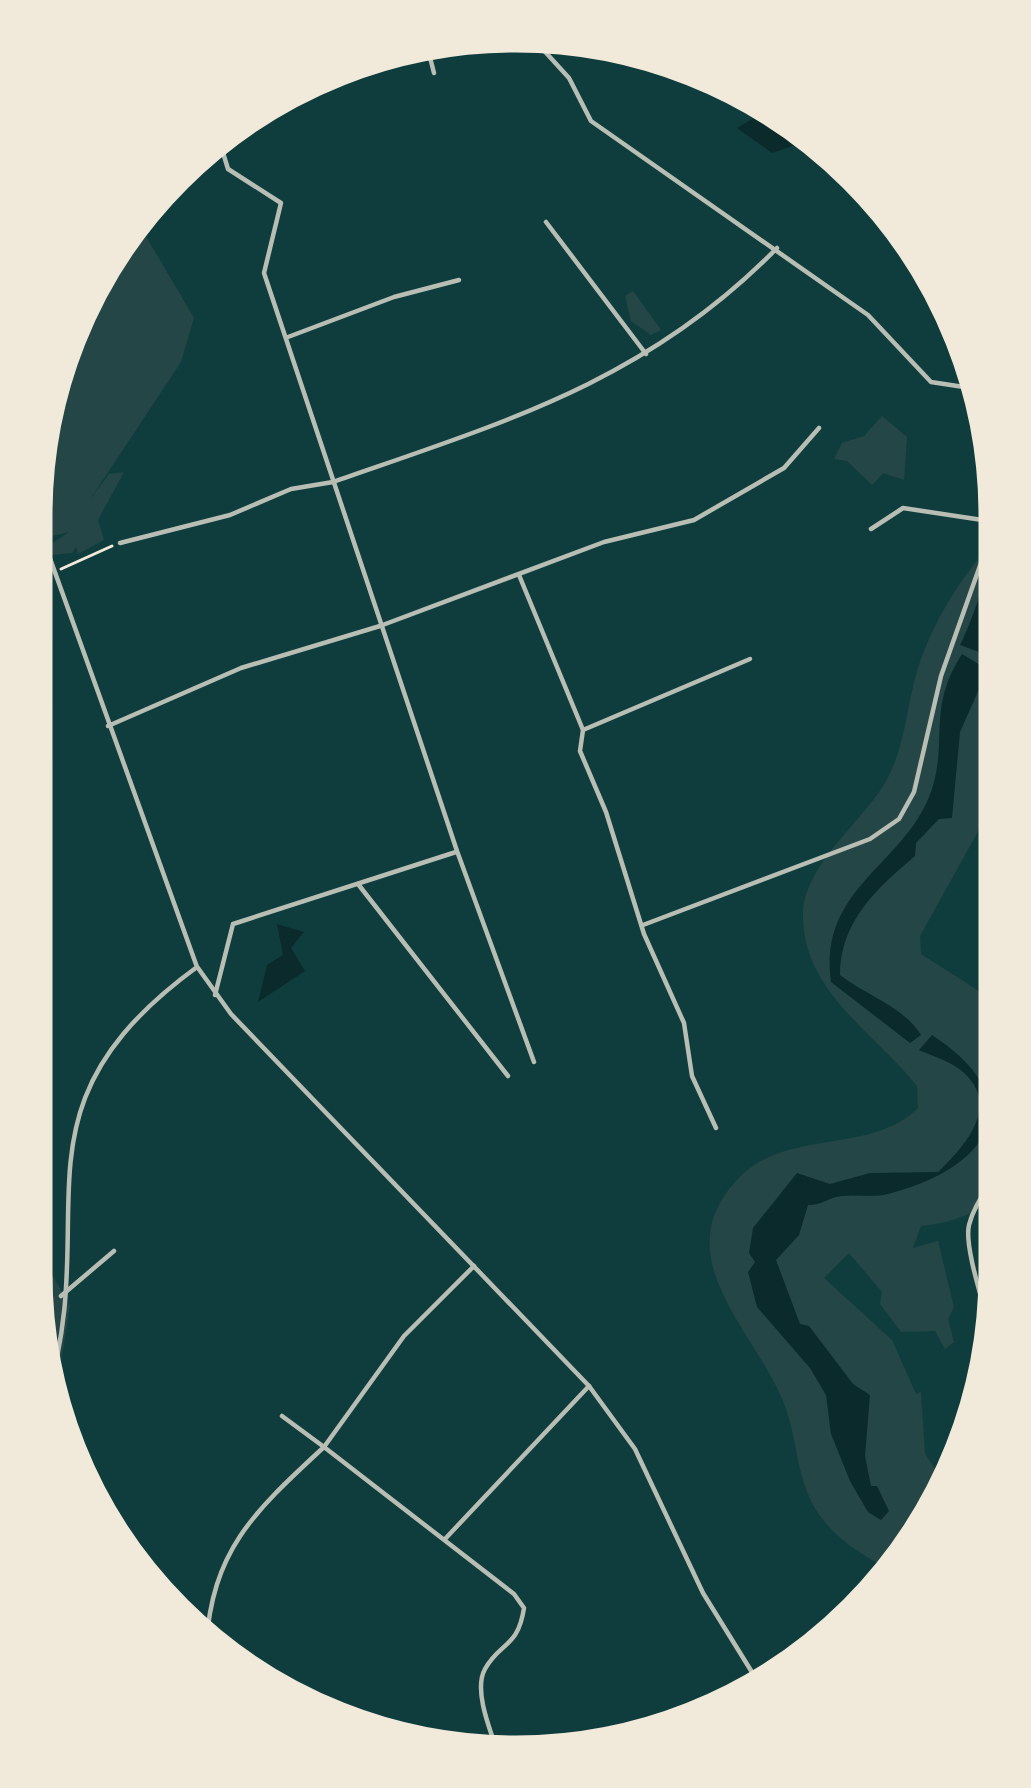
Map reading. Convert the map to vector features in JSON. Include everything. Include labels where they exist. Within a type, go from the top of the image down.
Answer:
[{"type":"street","points":[[540,46],[569,78],[591,121],[868,315],[931,382],[968,388]]},
{"type":"street","points":[[429,53],[434,73]]},
{"type":"street","points":[[222,148],[228,170],[281,203],[264,274],[457,851],[534,1062]]},
{"type":"street","points":[[546,222],[646,354]]},
{"type":"street","points":[[119,543],[230,515],[291,488],[333,482],[580,391],[722,304],[777,248]]},
{"type":"street","points":[[286,338],[394,297],[459,280]]},
{"type":"street","points":[[108,726],[242,668],[380,626],[604,542],[694,520],[784,468],[819,428]]},
{"type":"street","points":[[871,529],[903,508],[986,521]]},
{"type":"street","points":[[643,926],[870,839],[899,819],[914,792],[941,676],[986,538]]},
{"type":"street","points":[[45,544],[197,967],[215,994],[589,1386],[635,1449],[703,1593],[755,1677]]},
{"type":"street","points":[[519,575],[584,730],[580,751],[643,926],[684,1023],[692,1076],[716,1128]]},
{"type":"street","points":[[584,730],[750,659]]},
{"type":"street","points":[[215,994],[233,924],[457,851]]},
{"type":"street","points":[[358,884],[508,1076]]},
{"type":"street","points":[[52,1354],[61,1295],[64,1143],[72,1105],[97,1057],[152,998],[197,967]]},
{"type":"street","points":[[985,1304],[968,1229],[986,1193]]},
{"type":"street","points":[[61,1295],[114,1251]]},
{"type":"street","points":[[207,1628],[209,1594],[262,1504],[324,1447],[404,1336],[474,1266]]},
{"type":"street","points":[[445,1538],[589,1386]]},
{"type":"street","points":[[282,1416],[445,1538],[514,1594],[524,1608],[512,1646],[485,1667],[480,1684],[496,1742]]},
{"type":"path","points":[[55,571],[119,543]]},
{"type":"shaded area","points":[[761,114],[796,145],[772,153],[737,128]]},
{"type":"shaded area","points":[[142,229],[194,318],[181,362],[89,501],[109,474],[124,472],[98,520],[104,540],[78,554],[76,547],[72,553],[51,555],[48,546],[69,532],[52,536],[45,519],[46,485],[61,394],[94,307]]},
{"type":"shaded area","points":[[633,291],[661,330],[651,335],[631,321],[625,296]]},
{"type":"shaded area","points":[[882,416],[907,437],[904,480],[883,473],[872,485],[847,461],[834,459],[842,443],[864,436]]},
{"type":"shaded area","points":[[986,550],[986,817],[920,936],[921,954],[986,998],[986,1205],[966,1215],[921,1226],[913,1248],[938,1241],[954,1307],[948,1319],[954,1342],[945,1349],[935,1331],[901,1332],[880,1304],[882,1292],[849,1253],[824,1278],[892,1340],[916,1394],[921,1392],[925,1454],[940,1475],[883,1566],[849,1545],[814,1507],[783,1401],[722,1293],[712,1265],[710,1237],[717,1209],[736,1181],[756,1164],[802,1147],[876,1132],[918,1108],[917,1086],[827,988],[814,966],[803,914],[823,861],[875,798],[892,769],[925,649],[943,611]]},
{"type":"shaded area","points":[[986,580],[982,653],[960,645]]},
{"type":"shaded area","points":[[962,654],[980,665],[984,678],[960,732],[952,818],[939,819],[916,843],[915,856],[863,908],[842,956],[840,975],[914,1025],[921,1035],[910,1043],[831,982],[831,949],[851,899],[904,838],[932,789],[941,707]]},
{"type":"shaded area","points":[[277,924],[304,932],[291,948],[305,971],[258,1002],[267,965],[283,955]]},
{"type":"shaded area","points":[[932,1035],[963,1059],[982,1083],[986,1129],[974,1149],[924,1182],[882,1195],[842,1196],[808,1205],[799,1235],[776,1260],[800,1324],[809,1326],[853,1384],[870,1395],[865,1456],[871,1486],[877,1486],[889,1511],[881,1520],[868,1512],[850,1481],[831,1434],[826,1395],[810,1368],[757,1307],[748,1272],[755,1262],[749,1253],[753,1228],[797,1173],[830,1184],[870,1173],[938,1172],[958,1151],[979,1112],[974,1085],[959,1068],[919,1050]]},
{"type":"shaded area","points":[[45,1275],[53,1276],[70,1306],[58,1381]]}]
